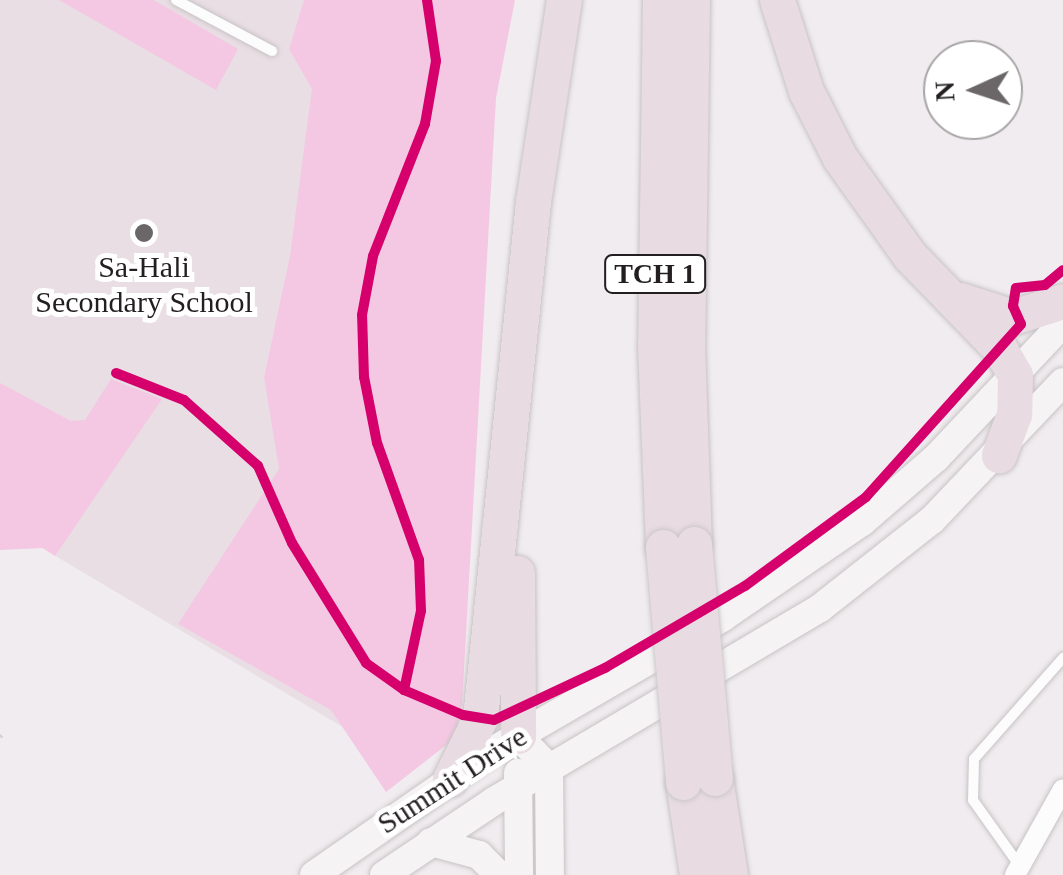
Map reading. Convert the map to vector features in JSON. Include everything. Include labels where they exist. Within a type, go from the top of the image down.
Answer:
[{"type":"highway","points":[[450,779],[480,718],[517,402],[533,202],[564,0]]},
{"type":"highway","name":"TCH 1","points":[[660,0],[654,345],[679,546],[699,780],[697,875]]},
{"type":"highway","name":"TCH 1","points":[[679,546],[687,344],[692,0]]},
{"type":"highway","points":[[777,0],[806,91],[840,158],[910,256],[946,291],[1016,375],[1014,414],[999,456]]},
{"type":"highway","points":[[946,291],[992,315],[1013,317],[1063,301]]},
{"type":"highway","points":[[517,402],[518,736]]},
{"type":"highway","name":"TCH 1","points":[[699,780],[730,875]]},
{"type":"main road","name":"Summit Drive","points":[[314,875],[450,779],[799,568],[899,492],[1063,323]]},
{"type":"main road","name":"Summit Drive","points":[[384,875],[518,786],[820,608],[999,456],[1063,382]]},
{"type":"main road","points":[[518,736],[548,768],[550,875]]},
{"type":"main road","points":[[518,736],[519,875]]},
{"type":"main road","points":[[431,842],[479,855],[499,875]]},
{"type":"street","points":[[1016,869],[1063,789]]},
{"type":"lane","points":[[176,0],[272,51]]},
{"type":"lane","points":[[1016,869],[973,800],[974,759],[1063,658]]},
{"type":"path","points":[[0,736],[7,732]]},
{"type":"shaded area","name":"Sa-Hali Secondary School","points":[[0,0],[328,0],[290,255],[264,377],[363,739],[0,523]]},
{"type":"shaded area","points":[[59,0],[154,0],[238,49],[216,90]]},
{"type":"shaded area","points":[[304,0],[515,0],[496,98],[462,705],[454,739],[386,792],[331,710],[178,624],[279,469],[264,377],[290,255],[312,89],[289,49]]},
{"type":"shaded area","points":[[111,379],[162,399],[55,556],[43,548],[0,550],[0,383],[71,421],[85,420]]},
{"type":"cycle path","points":[[404,690],[421,611],[419,560],[377,443],[364,377],[362,315],[373,256],[425,124],[436,61],[427,0]]},
{"type":"cycle path","points":[[116,373],[184,400],[258,466],[292,543],[366,663],[404,690],[463,715],[494,720],[605,668],[745,586],[866,497],[1021,324],[1013,306],[1016,288],[1045,285],[1063,270]]},
{"type":"place","name":"Sa-Hali Secondary School","points":[[144,233]]}]
